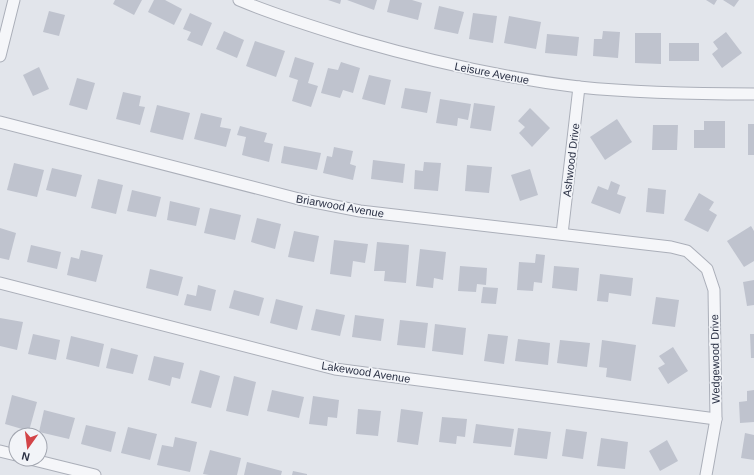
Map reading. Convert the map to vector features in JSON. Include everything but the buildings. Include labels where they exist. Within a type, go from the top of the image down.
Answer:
[{"type":"street","points":[[0,56],[14,0]]},
{"type":"street","name":"Leisure Avenue","points":[[239,0],[306,25],[390,50],[494,74],[579,87],[668,94],[754,94]]},
{"type":"street","name":"Ashwood Drive","points":[[562,234],[579,87]]},
{"type":"street","name":"Briarwood Avenue","points":[[0,122],[331,206],[671,247],[687,251]]},
{"type":"street","name":"Wedgewood Drive","points":[[687,251],[707,269],[714,290],[716,419],[706,475]]},
{"type":"street","name":"Lakewood Avenue","points":[[0,283],[335,369],[716,419]]},
{"type":"street","points":[[48,463],[95,475]]}]
